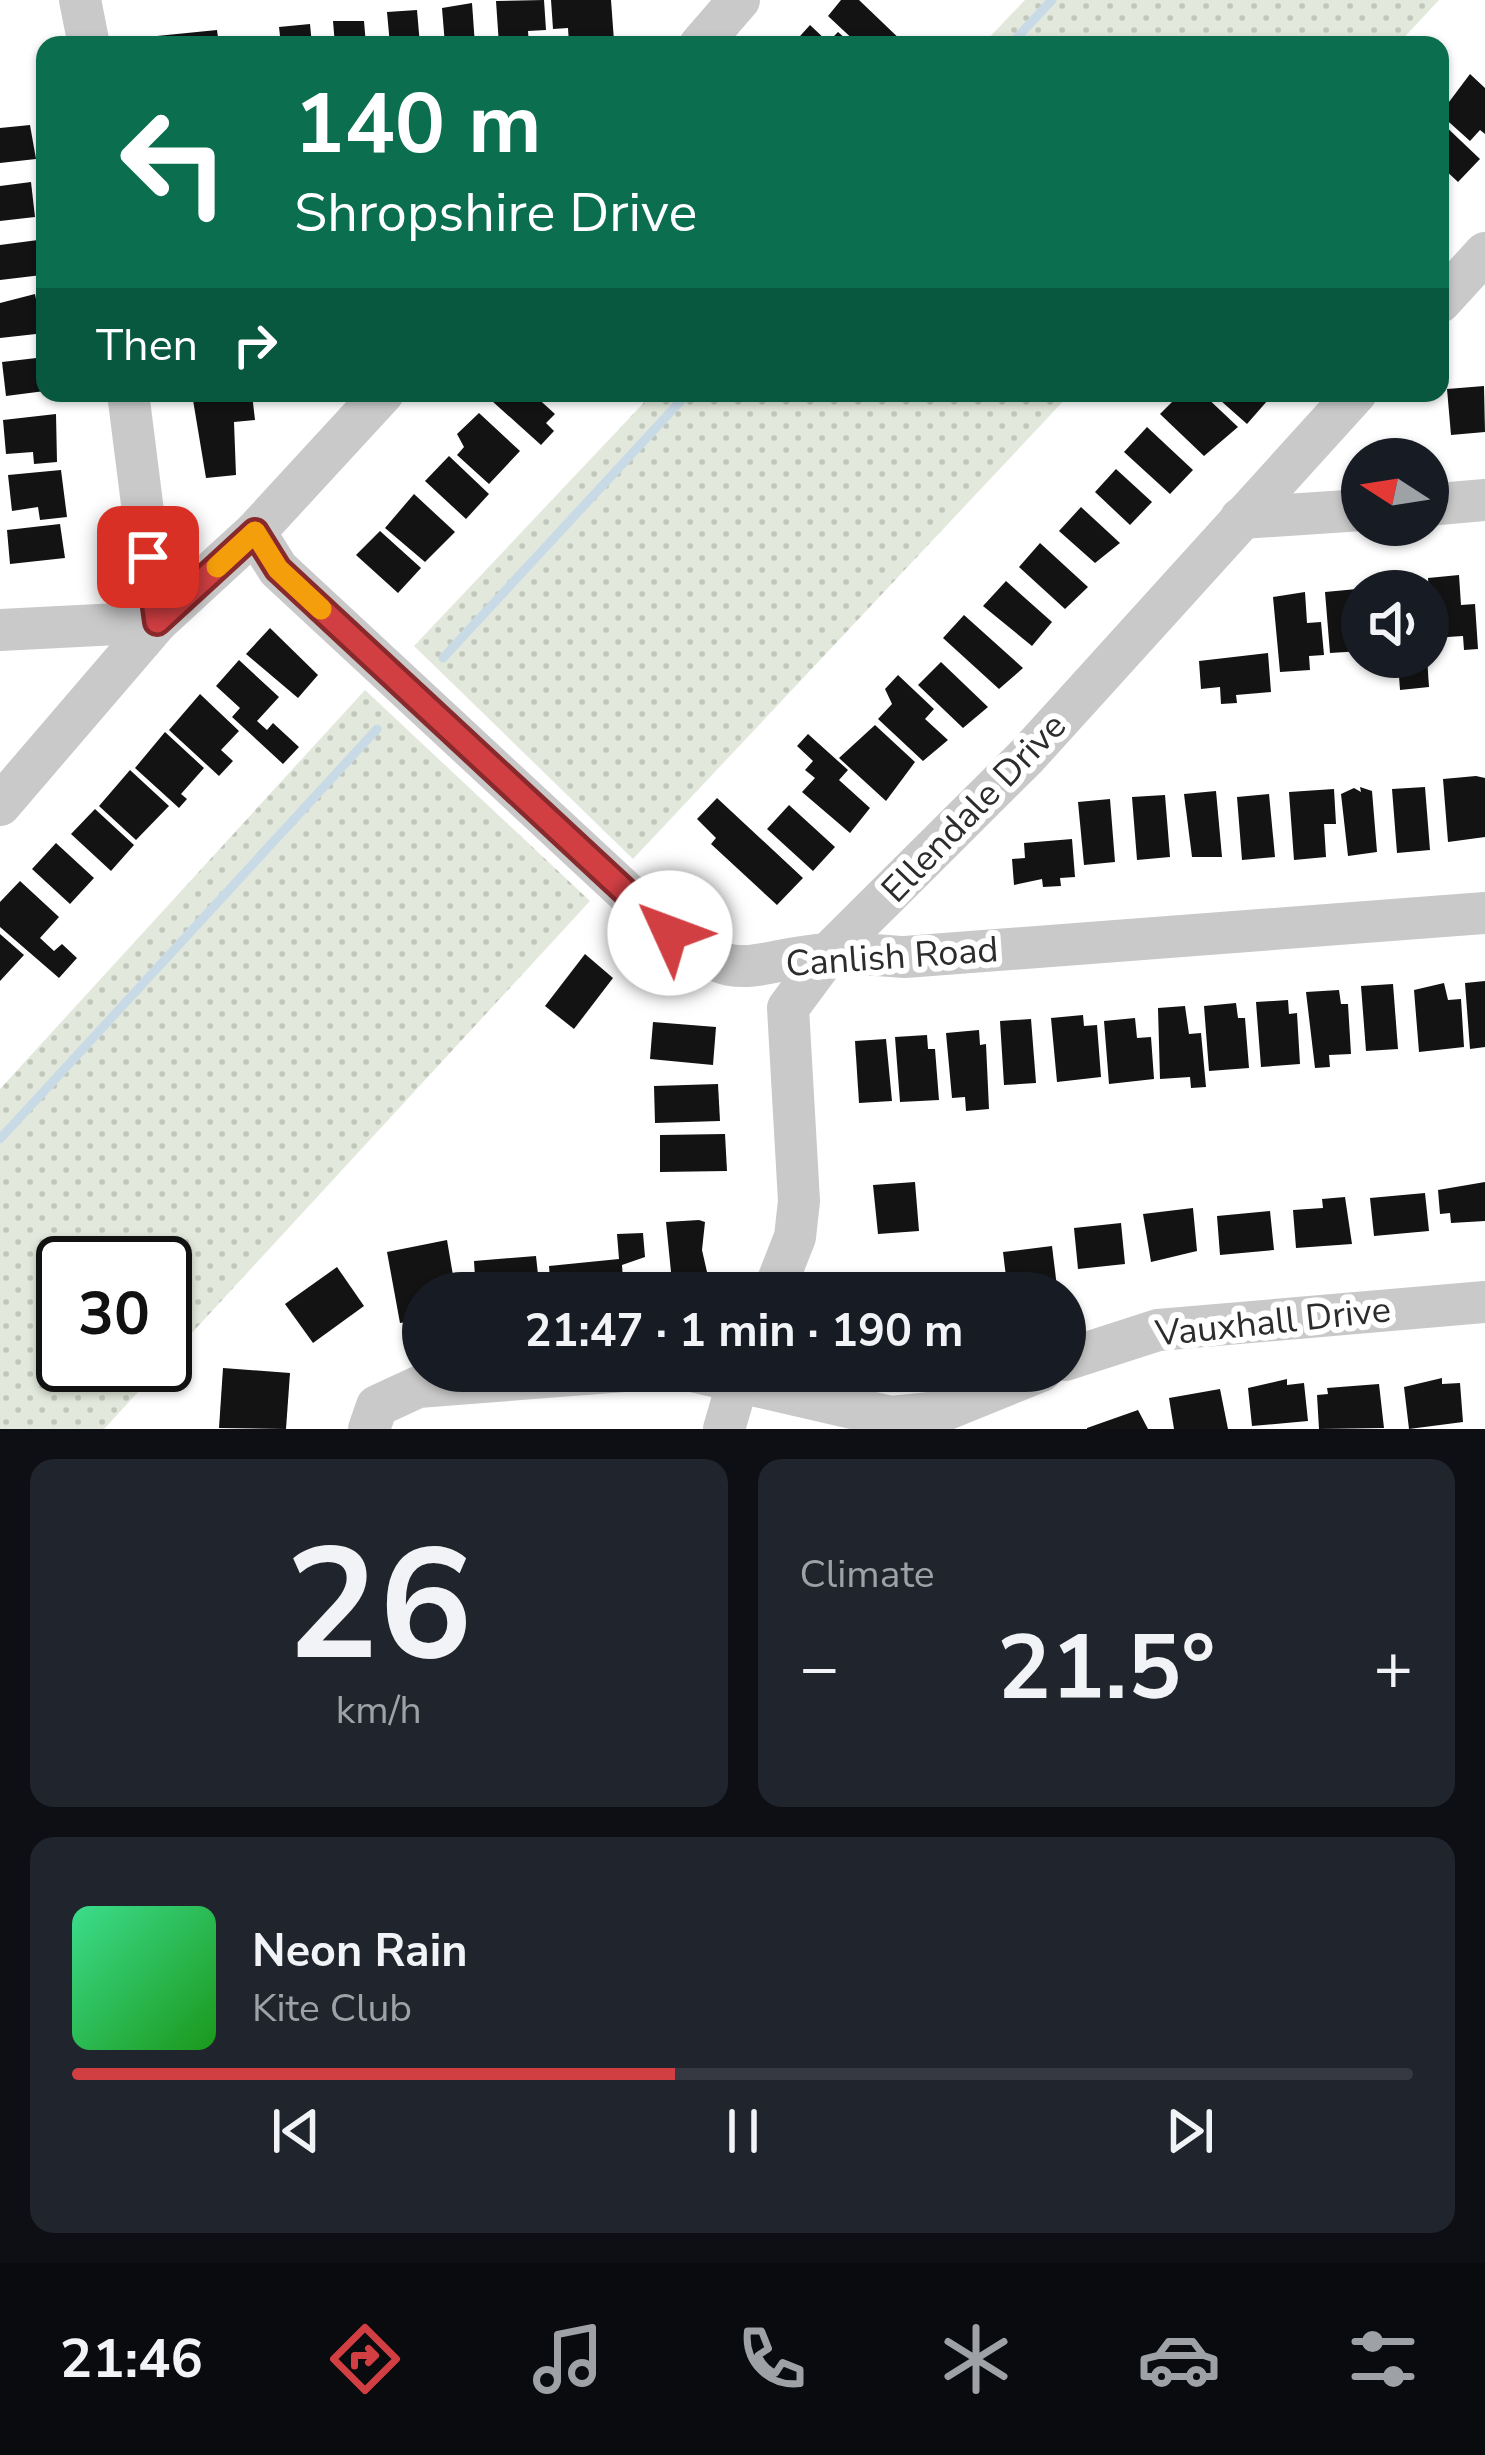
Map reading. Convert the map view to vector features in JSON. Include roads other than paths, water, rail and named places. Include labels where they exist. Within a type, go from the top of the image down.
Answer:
[{"type":"street","points":[[80,0],[87,36]]},
{"type":"street","points":[[708,36],[739,0]]},
{"type":"street","points":[[1449,292],[1485,253]]},
{"type":"street","points":[[129,402],[157,622]]},
{"type":"street","points":[[0,805],[157,622],[255,532],[375,402]]},
{"type":"street","name":"Ellendale Drive","points":[[781,1272],[795,1237],[799,1202],[788,1008],[828,954],[1027,756],[1348,402]]},
{"type":"street","points":[[1449,503],[1485,500]]},
{"type":"street","points":[[1241,518],[1341,511]]},
{"type":"street","name":"Canlish Road","points":[[255,532],[278,569],[693,951],[742,970],[828,954],[904,957],[1485,913]]},
{"type":"street","points":[[0,630],[157,622]]},
{"type":"street","name":"Vauxhall Drive","points":[[1086,1353],[1158,1330],[1485,1302]]},
{"type":"street","points":[[369,1429],[377,1406],[407,1392]]},
{"type":"street","points":[[724,1429],[734,1392]]},
{"type":"street","points":[[791,1392],[862,1415],[891,1418],[940,1412],[989,1392]]},
{"type":"waterway","points":[[1018,36],[1052,0]]},
{"type":"waterway","points":[[443,658],[680,402]]},
{"type":"waterway","points":[[0,1139],[377,729]]}]
